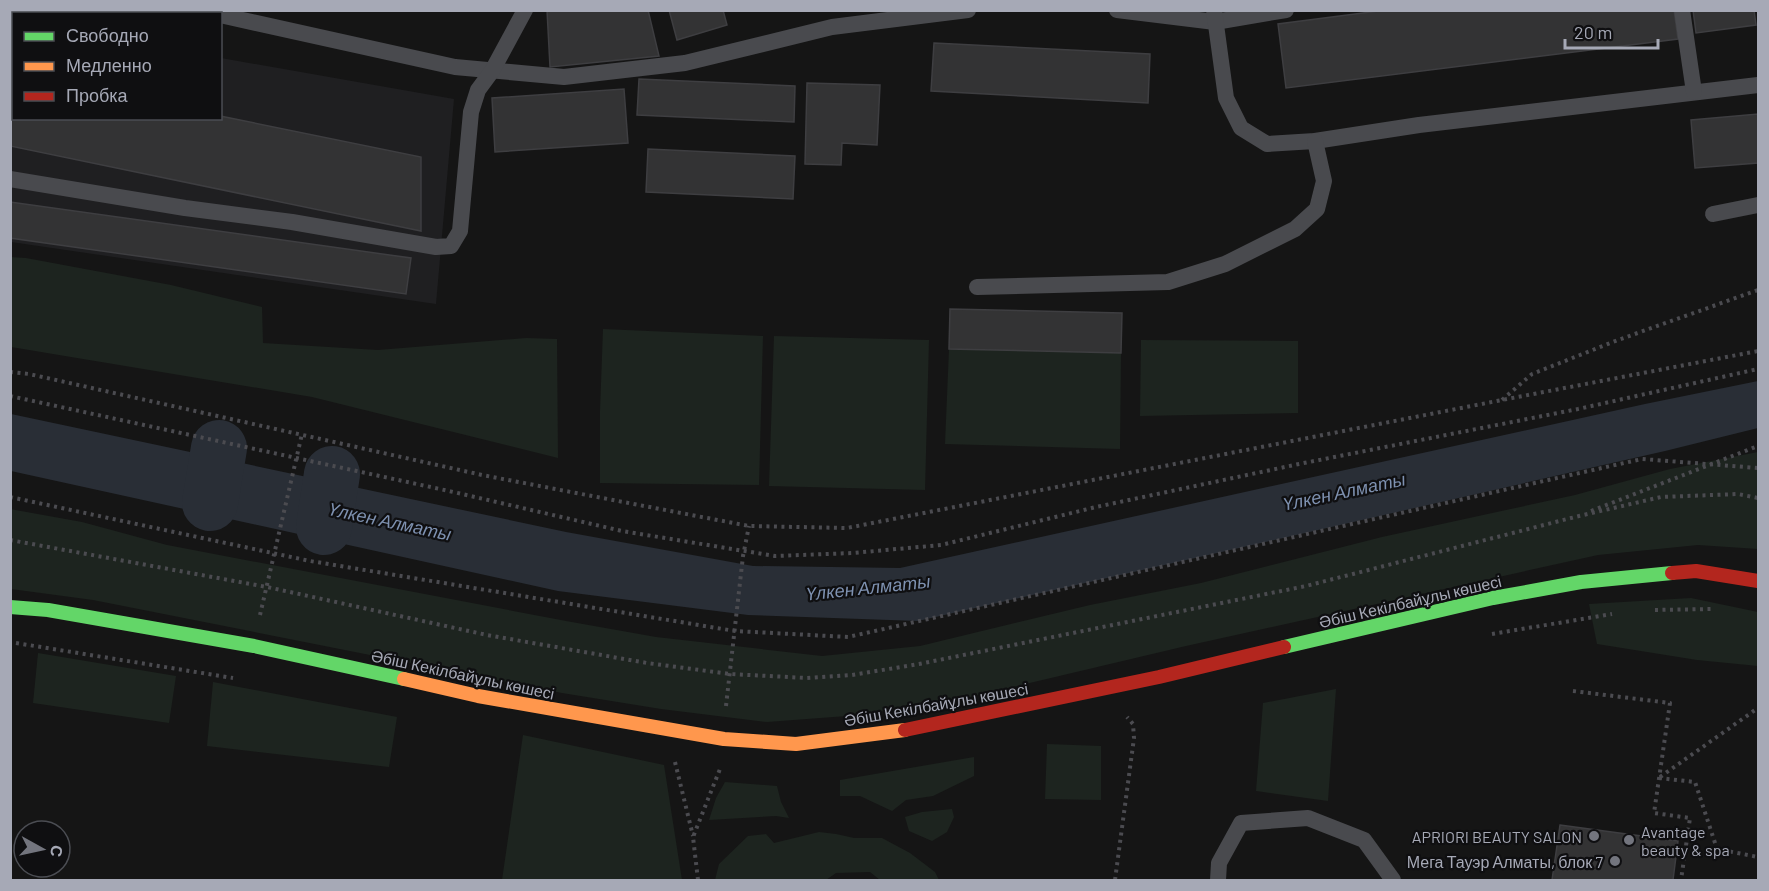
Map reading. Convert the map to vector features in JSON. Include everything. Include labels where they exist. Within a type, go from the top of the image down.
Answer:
[{"type":"street","name":"Әбіш Кекілбайұлы көшесі","points":[[10,607],[48,610],[254,646],[478,696],[724,739],[796,744],[890,733],[1159,677],[1437,610],[1581,582],[1696,571],[1758,580]]},
{"type":"lane","points":[[10,179],[185,208],[292,222],[436,248],[451,246],[460,231],[471,112],[478,90],[492,70],[525,10]]},
{"type":"lane","points":[[222,15],[455,67],[564,77],[685,63],[831,19],[968,10]]},
{"type":"lane","points":[[1118,10],[1214,16],[1286,10]]},
{"type":"lane","points":[[1682,10],[1694,92]]},
{"type":"lane","points":[[1214,16],[1226,98],[1241,128],[1267,144],[1315,141],[1419,125],[1758,85]]},
{"type":"lane","points":[[977,287],[1168,282],[1225,264],[1295,229],[1317,209],[1324,181],[1315,141]]},
{"type":"lane","points":[[1713,214],[1758,205]]},
{"type":"lane","points":[[1218,880],[1219,863],[1241,823],[1308,818],[1364,840],[1393,880]]},
{"type":"path","points":[[1502,400],[1532,374],[1618,340],[1758,290]]},
{"type":"path","points":[[10,372],[29,374],[482,475],[749,526],[847,528],[1758,351]]},
{"type":"path","points":[[10,396],[622,531],[775,556],[853,553],[941,545],[1119,502],[1578,409],[1758,369]]},
{"type":"path","points":[[258,621],[302,435]]},
{"type":"path","points":[[1579,516],[1758,446]]},
{"type":"path","points":[[10,497],[310,561],[735,631],[848,637],[1642,459],[1758,468]]},
{"type":"path","points":[[10,540],[267,587],[487,635],[647,663],[730,674],[807,678],[852,675],[919,664],[1306,586],[1661,497],[1738,494],[1758,498]]},
{"type":"path","points":[[726,716],[743,556],[749,526]]},
{"type":"path","points":[[1646,610],[1716,608]]},
{"type":"path","points":[[1488,635],[1612,614]]},
{"type":"path","points":[[10,642],[200,673]]},
{"type":"path","points":[[1573,691],[1671,703],[1654,813],[1690,818],[1681,880]]},
{"type":"path","points":[[1659,778],[1758,708]]},
{"type":"path","points":[[1115,880],[1134,738],[1133,724],[1123,715]]},
{"type":"path","points":[[673,755],[693,837],[698,880]]},
{"type":"path","points":[[693,837],[722,764]]},
{"type":"path","points":[[1659,778],[1695,782],[1718,849],[1758,857]]},
{"type":"shaded area","points":[[12,44],[12,120],[222,120],[222,58],[454,99],[436,304],[11,242],[10,45]]},
{"type":"shaded area","points":[[10,257],[171,285],[262,307],[263,343],[378,350],[526,338],[557,339],[558,458],[312,397],[11,347]]},
{"type":"shaded area","points":[[603,329],[763,336],[759,485],[600,483]]},
{"type":"shaded area","points":[[774,336],[929,340],[925,490],[769,486]]},
{"type":"shaded area","points":[[1141,340],[1298,341],[1298,413],[1140,416]]},
{"type":"shaded area","points":[[949,349],[1121,353],[1120,449],[945,444]]},
{"type":"shaded area","points":[[1758,452],[1758,549],[1698,545],[1598,555],[1186,646],[970,697],[860,715],[767,722],[661,709],[562,693],[93,600],[11,589],[10,509],[82,522],[167,545],[566,621],[656,637],[822,656],[920,646],[1090,605],[1201,583],[1382,537],[1575,495],[1670,469]]},
{"type":"shaded area","points":[[1691,598],[1758,612],[1758,666],[1697,660],[1597,644],[1589,604]]},
{"type":"shaded area","points":[[38,653],[176,676],[169,723],[33,703]]},
{"type":"shaded area","points":[[213,682],[397,717],[389,767],[207,746]]},
{"type":"shaded area","points":[[1336,689],[1328,801],[1256,791],[1263,703]]},
{"type":"shaded area","points":[[523,735],[664,765],[682,880],[502,880]]},
{"type":"shaded area","points":[[1047,744],[1101,746],[1101,800],[1045,799]]},
{"type":"shaded area","points":[[974,757],[974,776],[933,796],[906,800],[892,811],[860,796],[840,796],[840,780]]},
{"type":"shaded area","points":[[725,782],[777,786],[781,802],[789,818],[776,816],[709,820],[716,798]]},
{"type":"shaded area","points":[[952,809],[954,817],[947,832],[932,841],[909,831],[905,817],[922,812]]},
{"type":"shaded area","points":[[819,832],[854,838],[882,838],[910,853],[935,872],[939,880],[880,880],[870,872],[836,873],[826,880],[715,880],[719,864],[748,836],[766,834],[774,843]]},
{"type":"water","name":"Үлкен Алматы","points":[[1758,381],[1758,428],[918,621],[748,615],[558,591],[11,471],[11,414],[566,532],[753,566],[900,568]]},
{"type":"building","points":[[547,10],[648,10],[659,56],[550,67]]},
{"type":"building","points":[[669,10],[723,10],[727,25],[677,40]]},
{"type":"building","points":[[1386,10],[1674,10],[1678,39],[1286,88],[1278,24]]},
{"type":"building","points":[[1693,10],[1754,10],[1756,25],[1696,33]]},
{"type":"building","points":[[934,43],[1150,54],[1148,103],[931,91]]},
{"type":"building","points":[[10,79],[12,79],[12,120],[222,120],[222,116],[421,157],[421,231],[10,146]]},
{"type":"building","points":[[639,79],[795,86],[794,122],[637,115]]},
{"type":"building","points":[[807,83],[880,85],[877,145],[842,143],[841,165],[805,164]]},
{"type":"building","points":[[624,89],[628,143],[495,152],[492,98]]},
{"type":"building","points":[[1758,114],[1758,163],[1695,168],[1691,120]]},
{"type":"building","points":[[648,149],[795,156],[793,199],[646,192]]},
{"type":"building","points":[[10,202],[411,258],[406,294],[10,238]]},
{"type":"building","points":[[950,309],[1122,313],[1121,353],[949,349]]},
{"type":"building","name":"Мега Тауэр Алматы, блок 7","points":[[1560,825],[1678,841],[1673,880],[1552,880]]},
{"type":"waterway","points":[[210,503],[219,448]]},
{"type":"waterway","name":"Үлкен Алматы","points":[[324,527],[332,474]]},
{"type":"traffic: fast","points":[[1284,647],[1493,598],[1581,582],[1672,573]]},
{"type":"traffic: fast","points":[[10,607],[48,610],[254,646],[404,679]]},
{"type":"traffic: slow","points":[[404,679],[478,696],[724,739],[796,744],[905,730]]},
{"type":"traffic: jam","points":[[1672,573],[1696,571],[1758,581]]},
{"type":"traffic: jam","points":[[905,730],[1159,677],[1284,647]]},
{"type":"place","name":"APRIORI BEAUTY SALON","points":[[1594,836]]},
{"type":"place","name":"Avantage beauty & spa","points":[[1629,840]]},
{"type":"place","name":"Мега Тауэр Алматы, блок 7","points":[[1615,861]]}]
